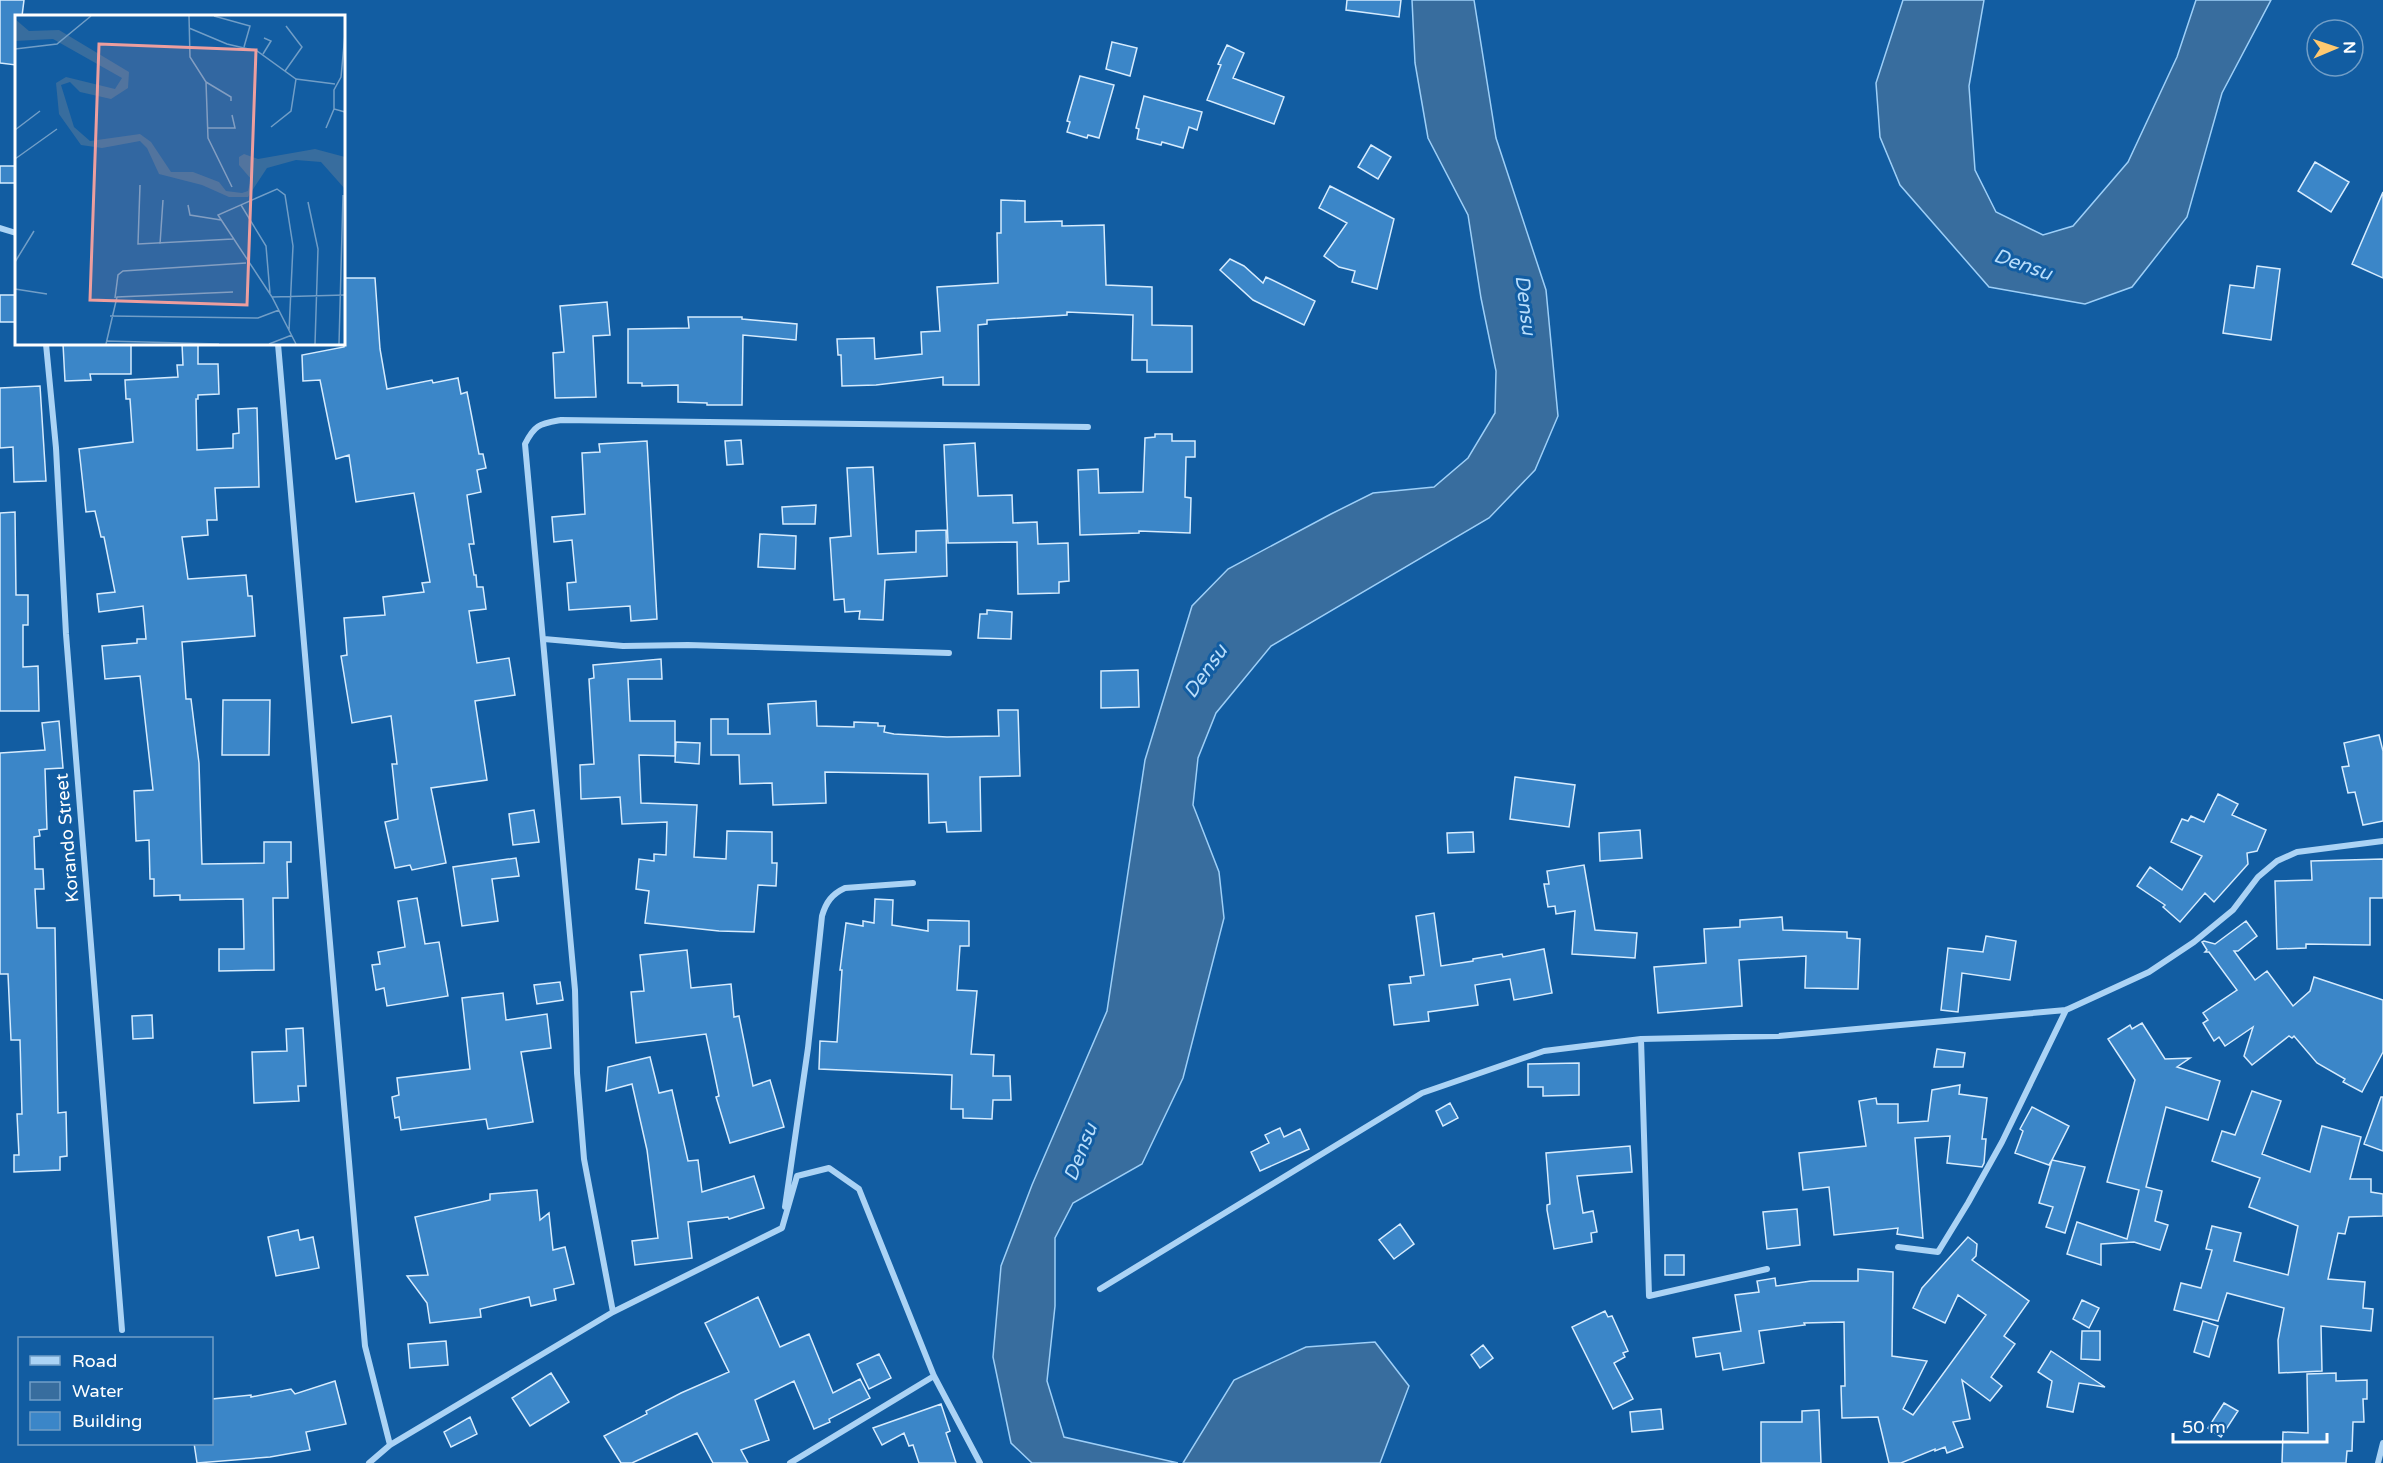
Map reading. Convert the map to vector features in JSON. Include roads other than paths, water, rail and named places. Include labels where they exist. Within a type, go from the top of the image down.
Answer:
[{"type":"street","points":[[0,228],[15,233]]},
{"type":"street","name":"Korando Street","points":[[46,345],[56,448],[66,633],[122,1330]]},
{"type":"street","points":[[278,345],[364,1346],[390,1445]]},
{"type":"street","points":[[613,1312],[584,1159],[577,1073],[575,990],[525,444],[537,425],[561,420],[1088,427]]},
{"type":"street","points":[[544,639],[623,646],[688,645],[949,653]]},
{"type":"street","points":[[1100,1289],[1422,1093],[1544,1051],[1641,1039],[1779,1036],[2066,1011],[2149,972],[2194,942],[2233,909],[2258,877],[2277,861],[2297,852],[2383,841]]},
{"type":"street","points":[[782,1228],[808,1048],[822,916],[825,907],[836,892],[845,888],[912,883]]},
{"type":"street","points":[[1898,1247],[1938,1252],[2002,1142],[2066,1011]]},
{"type":"street","points":[[1641,1039],[1649,1296],[1767,1269]]},
{"type":"street","points":[[369,1463],[390,1445],[613,1312],[782,1228],[797,1176],[829,1168],[859,1189],[934,1376],[980,1463]]},
{"type":"street","points":[[790,1463],[934,1376]]},
{"type":"street","points":[[2378,1463],[2383,1443]]},
{"type":"water","name":"Densu","points":[[1412,0],[1474,0],[1496,138],[1546,290],[1558,416],[1535,470],[1489,518],[1271,646],[1216,713],[1198,758],[1193,805],[1219,872],[1224,918],[1183,1078],[1142,1164],[1073,1203],[1055,1238],[1055,1306],[1047,1381],[1064,1437],[1178,1463],[1032,1463],[1011,1443],[993,1357],[1001,1266],[1032,1185],[1107,1011],[1145,760],[1192,606],[1228,569],[1373,493],[1434,487],[1468,458],[1495,413],[1496,371],[1481,298],[1468,215],[1428,138],[1415,63]]},
{"type":"water","name":"Densu","points":[[1903,0],[1984,0],[1969,86],[1975,170],[1996,212],[2043,235],[2073,226],[2128,162],[2177,57],[2196,0],[2271,0],[2222,93],[2187,217],[2132,287],[2085,304],[1989,287],[1900,185],[1880,137],[1876,83]]},
{"type":"water","points":[[1375,1342],[1409,1386],[1380,1463],[1183,1463],[1234,1380],[1306,1347]]}]
